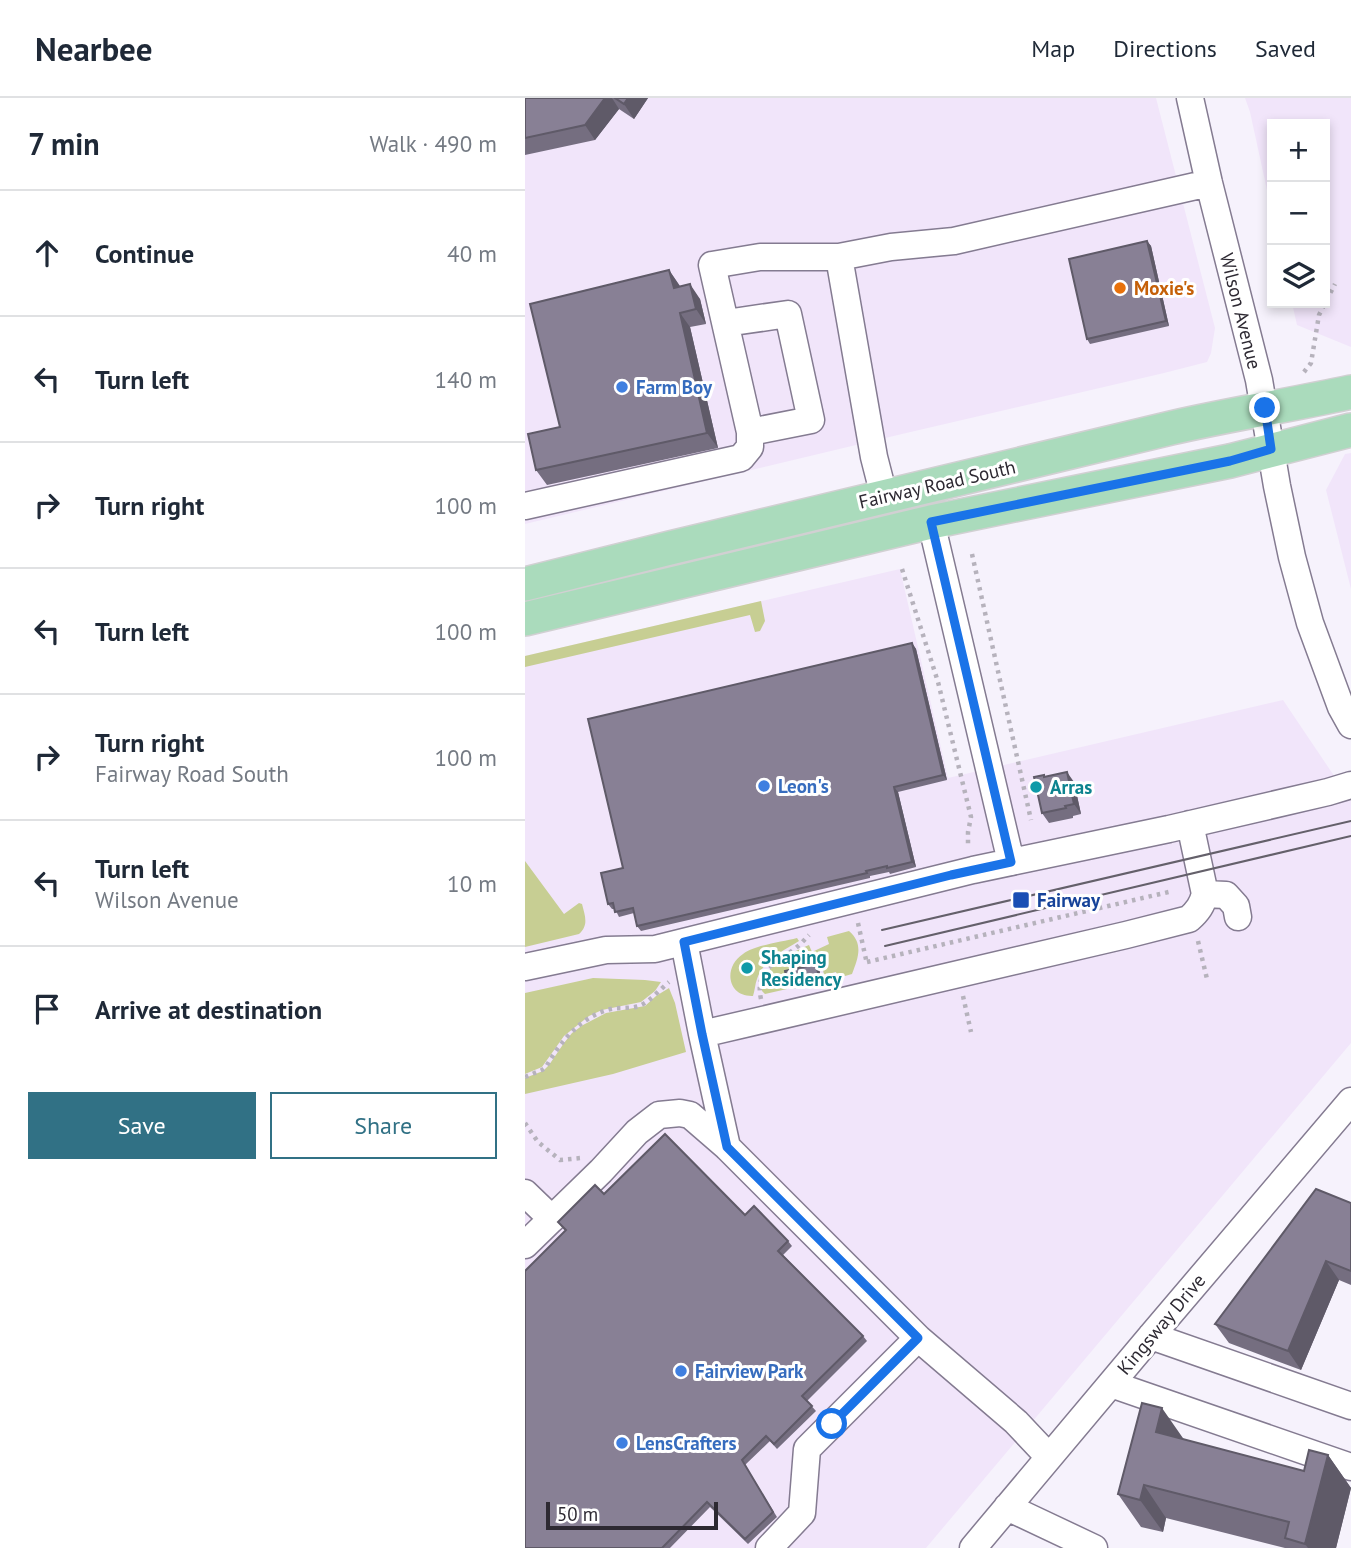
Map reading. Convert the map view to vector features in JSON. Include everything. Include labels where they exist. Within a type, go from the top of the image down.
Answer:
[{"type":"main road","name":"Fairway Road South","points":[[525,584],[1219,417],[1351,392]]},
{"type":"main road","name":"Fairway Road South","points":[[525,619],[931,522],[1230,461],[1351,430]]},
{"type":"street","name":"Wilson Avenue","points":[[1190,98],[1265,408],[1277,486],[1292,557],[1310,623],[1341,706],[1351,725]]},
{"type":"street","points":[[525,506],[741,458],[750,447],[750,432],[712,265],[760,257],[839,257],[891,247],[954,241],[1209,183]]},
{"type":"street","points":[[839,257],[874,457],[884,496]]},
{"type":"street","points":[[726,323],[788,314],[794,340],[811,420],[750,432]]},
{"type":"street","points":[[931,522],[1011,862]]},
{"type":"street","points":[[525,967],[606,950],[655,949],[951,875],[1190,824],[1351,785]]},
{"type":"street","points":[[702,1034],[1189,919],[1202,904],[1205,894],[1190,824]]},
{"type":"street","points":[[1205,894],[1226,894],[1236,906],[1238,917]]},
{"type":"street","points":[[684,942],[727,1147]]},
{"type":"street","name":"Kingsway Drive","points":[[973,1548],[1351,1101]]},
{"type":"street","points":[[525,1245],[637,1132],[659,1115],[690,1115],[727,1147],[918,1338],[1016,1422],[1049,1457]]},
{"type":"street","points":[[525,1193],[552,1219]]},
{"type":"street","points":[[1151,1336],[1351,1406]]},
{"type":"street","points":[[769,1548],[802,1513],[807,1449],[918,1338]]},
{"type":"street","points":[[1111,1384],[1351,1467]]},
{"type":"street","points":[[1007,1507],[1094,1548]]},
{"type":"path","points":[[1304,373],[1311,363],[1319,315],[1335,284]]},
{"type":"path","points":[[972,554],[1031,820]]},
{"type":"path","points":[[902,569],[938,682],[971,817],[968,848]]},
{"type":"path","points":[[867,962],[1173,891]]},
{"type":"path","points":[[858,923],[870,975]]},
{"type":"path","points":[[763,1006],[760,992],[762,975],[768,967],[811,934]]},
{"type":"path","points":[[1196,937],[1207,979]]},
{"type":"path","points":[[525,1077],[546,1067],[565,1039],[578,1026],[605,1011],[639,1006],[670,981]]},
{"type":"path","points":[[962,992],[971,1032]]},
{"type":"path","points":[[525,1123],[538,1142],[560,1160],[584,1158]]},
{"type":"shaded area","points":[[525,98],[1156,98],[1215,328],[1211,353],[1207,362],[1164,373],[525,524]]},
{"type":"shaded area","points":[[1245,98],[1351,98],[1351,347],[1297,325],[1293,308],[1330,308],[1330,119],[1267,119],[1267,190]]},
{"type":"shaded area","points":[[1351,453],[1351,589],[1326,490],[1345,454]]},
{"type":"shaded area","points":[[900,569],[948,778],[1283,700],[1351,801],[1351,1043],[926,1548],[525,1548],[525,656]]},
{"type":"green space","points":[[761,601],[765,621],[760,631],[755,632],[750,615],[525,667],[525,656]]},
{"type":"green space","points":[[525,861],[564,914],[579,903],[582,904],[585,924],[579,934],[525,947]]},
{"type":"green space","points":[[849,931],[858,946],[858,957],[852,974],[838,978],[836,972],[824,975],[823,970],[820,970],[785,979],[787,989],[765,994],[762,991],[766,975],[778,962],[809,945],[812,952],[829,944],[827,937]]},
{"type":"green space","points":[[797,938],[799,941],[764,966],[753,996],[744,995],[733,987],[732,966],[743,954],[761,946]]},
{"type":"green space","points":[[593,978],[661,982],[655,991],[641,1002],[602,1010],[589,1016],[564,1036],[542,1067],[525,1074],[525,993]]},
{"type":"green space","points":[[669,988],[686,1052],[613,1074],[525,1094],[525,1078],[543,1071],[572,1033],[606,1013],[645,1006]]},
{"type":"building","points":[[525,98],[605,98],[585,125],[525,138]]},
{"type":"building","points":[[615,98],[628,98],[624,104]]},
{"type":"building","points":[[1147,241],[1166,321],[1087,339],[1069,259]]},
{"type":"building","points":[[669,270],[674,288],[690,284],[696,309],[680,313],[707,433],[536,470],[528,434],[560,427],[530,304]]},
{"type":"building","name":"Leon's","points":[[912,643],[943,775],[894,787],[912,862],[637,926],[633,908],[615,912],[613,903],[608,904],[601,873],[623,868],[588,719]]},
{"type":"building","points":[[1067,772],[1074,804],[1042,813],[1034,777]]},
{"type":"building","points":[[816,964],[819,977],[788,984],[785,971]]},
{"type":"building","name":"Fairview Park","points":[[665,1134],[745,1215],[754,1206],[788,1241],[778,1251],[863,1336],[802,1396],[812,1406],[774,1444],[766,1436],[742,1460],[773,1512],[745,1539],[707,1502],[662,1548],[525,1548],[525,1271],[566,1230],[558,1222],[595,1185],[604,1194]]},
{"type":"building","points":[[1316,1189],[1351,1203],[1351,1271],[1326,1261],[1288,1351],[1215,1324]]},
{"type":"building","points":[[1142,1403],[1162,1408],[1156,1432],[1304,1471],[1309,1450],[1328,1455],[1305,1544],[1285,1538],[1289,1522],[1144,1485],[1140,1500],[1118,1494]]},
{"type":"tram line","points":[[882,930],[1351,821]]},
{"type":"tram line","points":[[885,946],[1351,836]]},
{"type":"place","name":"Moxie's","points":[[1120,288]]},
{"type":"place","name":"Farm Boy","points":[[622,387]]},
{"type":"place","name":"Leon's","points":[[764,786]]},
{"type":"place","name":"Arras","points":[[1036,787]]},
{"type":"place","name":"Fairway","points":[[1021,900]]},
{"type":"place","name":"Shaping Residency","points":[[747,968]]},
{"type":"place","name":"Fairview Park","points":[[681,1371]]},
{"type":"place","name":"LensCrafters","points":[[622,1443]]},
{"type":"route","points":[[832,1424],[918,1338],[727,1147],[684,942],[1011,862],[931,522],[1230,461],[1271,449],[1265,408]]}]
